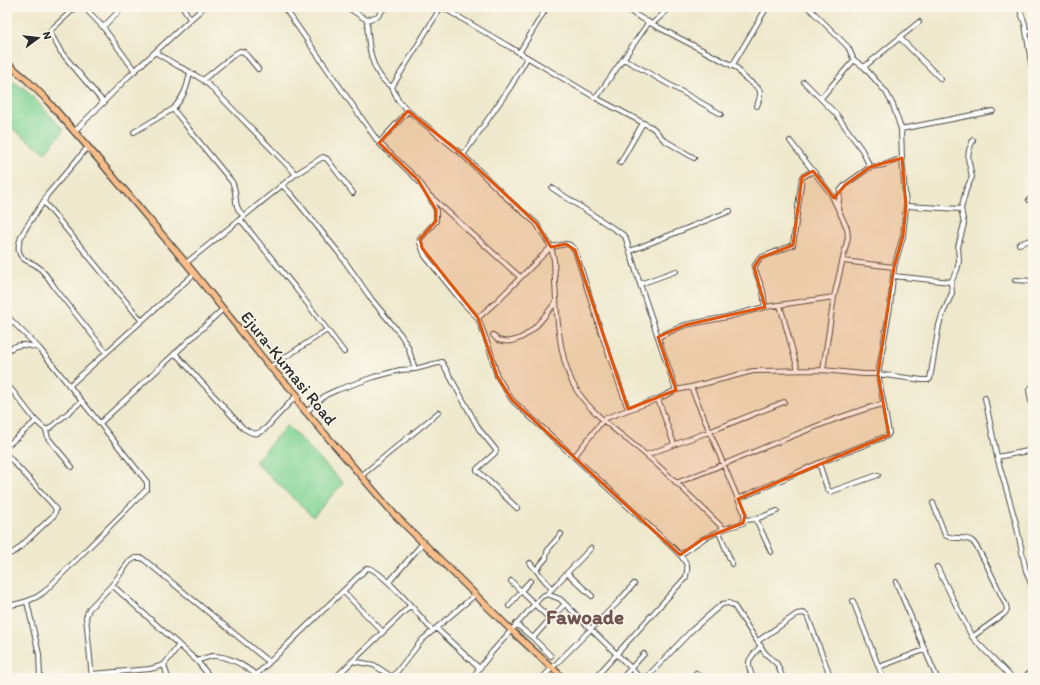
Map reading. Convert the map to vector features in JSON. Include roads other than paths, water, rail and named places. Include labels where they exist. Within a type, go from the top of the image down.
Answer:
[{"type":"main road","name":"Ejura-Kumasi Road","points":[[7,63],[31,84],[88,147],[186,263],[270,367],[297,395],[298,402],[306,412],[394,514],[511,630],[563,678]]},
{"type":"street","points":[[76,7],[50,31],[61,52],[104,103]]},
{"type":"street","points":[[84,7],[103,27],[135,70]]},
{"type":"street","points":[[103,27],[123,7]]},
{"type":"street","points":[[182,7],[190,19]]},
{"type":"street","points":[[74,132],[135,70],[204,7]]},
{"type":"street","points":[[284,7],[379,143],[418,180],[428,194],[436,210],[436,221],[420,239],[425,256],[464,304],[478,318],[490,350],[497,376],[512,400],[686,562],[686,577],[595,678]]},
{"type":"street","points":[[347,7],[367,20]]},
{"type":"street","points":[[367,20],[378,16],[385,7]]},
{"type":"street","points":[[392,88],[441,7],[527,58],[546,67],[596,98],[653,128],[664,140],[694,158]]},
{"type":"street","points":[[519,52],[547,7]]},
{"type":"street","points":[[626,7],[634,14],[650,23],[737,68],[744,78],[756,84],[760,89],[761,94],[757,106]]},
{"type":"street","points":[[596,98],[650,23],[662,15],[669,7]]},
{"type":"street","points":[[732,66],[767,7]]},
{"type":"street","points":[[738,499],[820,463],[887,436],[889,433],[878,374],[890,306],[894,267],[903,236],[906,206],[901,129],[893,105],[886,92],[864,67],[854,60],[848,47],[808,7]]},
{"type":"street","points":[[1019,7],[1031,49],[1033,76]]},
{"type":"street","points":[[367,20],[370,51],[376,67],[384,82],[392,88],[398,100],[408,111],[464,155],[510,201],[536,223],[551,247],[554,260],[556,302],[561,345],[564,360],[577,391],[603,420],[646,455],[724,529]]},
{"type":"street","points":[[864,67],[919,22]]},
{"type":"street","points":[[1026,32],[1033,30]]},
{"type":"street","points":[[900,38],[941,79]]},
{"type":"street","points":[[155,52],[203,80],[296,174]]},
{"type":"street","points":[[203,80],[235,54],[240,52],[244,52],[258,69]]},
{"type":"street","points":[[464,155],[511,86],[527,58]]},
{"type":"street","points":[[624,59],[721,114]]},
{"type":"street","points":[[820,98],[854,60]]},
{"type":"street","points":[[134,132],[173,109],[183,98],[187,89],[190,72]]},
{"type":"street","points":[[804,82],[836,114],[862,150],[870,167]]},
{"type":"street","points":[[173,109],[232,182],[238,211],[344,352]]},
{"type":"street","points":[[379,143],[408,111]]},
{"type":"street","points":[[901,129],[993,111]]},
{"type":"street","points":[[620,163],[643,123]]},
{"type":"street","points":[[574,457],[603,420],[676,390],[753,371],[823,370],[878,374],[922,380],[930,379],[939,325],[952,292],[951,282],[957,270],[959,261],[958,247],[964,224],[961,209],[966,190],[972,177],[968,158],[969,150],[974,140]]},
{"type":"street","points":[[790,141],[831,194],[847,228],[848,237],[834,297],[823,370]]},
{"type":"street","points":[[88,147],[47,195],[44,202],[19,239],[18,244],[20,254],[24,259],[37,266],[50,279],[55,288],[106,352]]},
{"type":"street","points":[[186,263],[296,174],[323,157],[328,159],[353,193]]},
{"type":"street","points":[[838,209],[840,191],[845,185],[870,167],[884,165],[902,158]]},
{"type":"street","points":[[765,307],[763,291],[754,267],[760,258],[793,245],[802,177],[813,171]]},
{"type":"street","points":[[282,185],[340,253],[372,300],[401,335],[408,347],[415,369]]},
{"type":"street","points":[[552,188],[625,236],[676,390]]},
{"type":"street","points":[[428,194],[520,277]]},
{"type":"street","points":[[44,202],[141,320]]},
{"type":"street","points":[[906,206],[961,209]]},
{"type":"street","points":[[630,251],[730,211]]},
{"type":"street","points":[[1019,244],[1033,239]]},
{"type":"street","points":[[478,318],[551,247],[566,244],[570,245],[575,250],[601,332],[628,409]]},
{"type":"street","points":[[843,261],[894,267]]},
{"type":"street","points":[[640,284],[676,271]]},
{"type":"street","points":[[68,386],[194,274]]},
{"type":"street","points":[[893,276],[951,282]]},
{"type":"street","points":[[1016,280],[1033,280]]},
{"type":"street","points":[[658,337],[685,325],[727,317],[765,307],[834,297]]},
{"type":"street","points":[[494,334],[498,340],[510,342],[519,338],[530,332],[556,302]]},
{"type":"street","points":[[780,305],[798,370]]},
{"type":"street","points":[[100,423],[223,309]]},
{"type":"street","points":[[7,316],[39,348],[68,386],[82,401],[147,482],[147,489],[44,592],[27,602],[7,606]]},
{"type":"street","points":[[270,367],[327,330]]},
{"type":"street","points":[[7,352],[11,348],[22,344],[39,348]]},
{"type":"street","points":[[175,353],[243,428],[251,433],[260,433],[265,429],[297,395]]},
{"type":"street","points":[[306,412],[326,395],[337,390],[400,370],[415,369],[442,362],[480,429],[496,450],[495,453],[477,469],[478,472],[517,508]]},
{"type":"street","points":[[7,384],[36,421],[46,430],[48,438],[72,467]]},
{"type":"street","points":[[1033,386],[1029,390],[1033,412]]},
{"type":"street","points":[[691,387],[711,431],[745,520]]},
{"type":"street","points":[[658,398],[674,444]]},
{"type":"street","points":[[985,398],[996,457],[1016,522],[1026,571],[1033,588]]},
{"type":"street","points":[[46,430],[58,423],[82,401]]},
{"type":"street","points":[[646,455],[784,402]]},
{"type":"street","points":[[676,483],[724,465],[834,419],[883,404]]},
{"type":"street","points":[[361,476],[439,412]]},
{"type":"street","points":[[7,446],[36,421]]},
{"type":"street","points":[[996,457],[1033,450]]},
{"type":"street","points":[[7,455],[56,510],[54,515],[17,550],[7,554]]},
{"type":"street","points":[[820,463],[827,488],[830,492],[878,475]]},
{"type":"street","points":[[933,503],[945,535],[950,538],[965,538],[976,544],[1006,605],[1007,610],[1004,614],[972,637]]},
{"type":"street","points":[[680,555],[703,539],[724,529],[744,523],[745,520],[756,519],[777,511]]},
{"type":"street","points":[[756,519],[771,552]]},
{"type":"street","points":[[719,532],[732,564]]},
{"type":"street","points":[[536,570],[546,558],[550,547],[561,534]]},
{"type":"street","points":[[389,582],[424,543]]},
{"type":"street","points":[[472,678],[516,624],[591,548]]},
{"type":"street","points":[[179,645],[164,665],[150,669],[92,676],[86,617],[87,613],[112,585],[129,562],[135,558],[142,558],[269,662]]},
{"type":"street","points":[[530,563],[552,589]]},
{"type":"street","points":[[937,567],[972,637],[1012,678]]},
{"type":"street","points":[[256,675],[367,568],[373,570],[389,582],[434,630],[479,668]]},
{"type":"street","points":[[567,573],[592,596]]},
{"type":"street","points":[[510,581],[550,619]]},
{"type":"street","points":[[509,606],[530,581]]},
{"type":"street","points":[[896,582],[937,678]]},
{"type":"street","points":[[542,678],[634,584]]},
{"type":"street","points":[[112,585],[197,661],[212,678]]},
{"type":"street","points":[[343,591],[384,632]]},
{"type":"street","points":[[547,594],[560,599],[618,654],[640,678]]},
{"type":"street","points":[[352,661],[374,665],[392,678],[422,640],[475,595]]},
{"type":"street","points":[[853,601],[883,678]]},
{"type":"street","points":[[27,602],[40,654],[40,678]]},
{"type":"street","points":[[646,678],[692,630],[722,604],[729,603],[734,606],[765,653],[777,664],[783,678]]},
{"type":"street","points":[[533,638],[565,604]]},
{"type":"street","points":[[335,678],[410,606]]},
{"type":"street","points":[[758,641],[797,614],[803,613],[807,615],[831,678]]},
{"type":"street","points":[[516,624],[551,656]]},
{"type":"street","points":[[753,678],[748,666],[749,659],[761,646]]},
{"type":"street","points":[[879,667],[924,650]]},
{"type":"street","points":[[622,678],[644,654]]},
{"type":"street","points":[[197,661],[211,656],[224,657],[233,660],[261,678]]},
{"type":"street","points":[[164,665],[168,678]]},
{"type":"street","points":[[1023,678],[1033,671]]},
{"type":"street","points":[[692,678],[696,673],[701,678]]},
{"type":"district","name":"Fawoade","points":[[585,617]]}]
